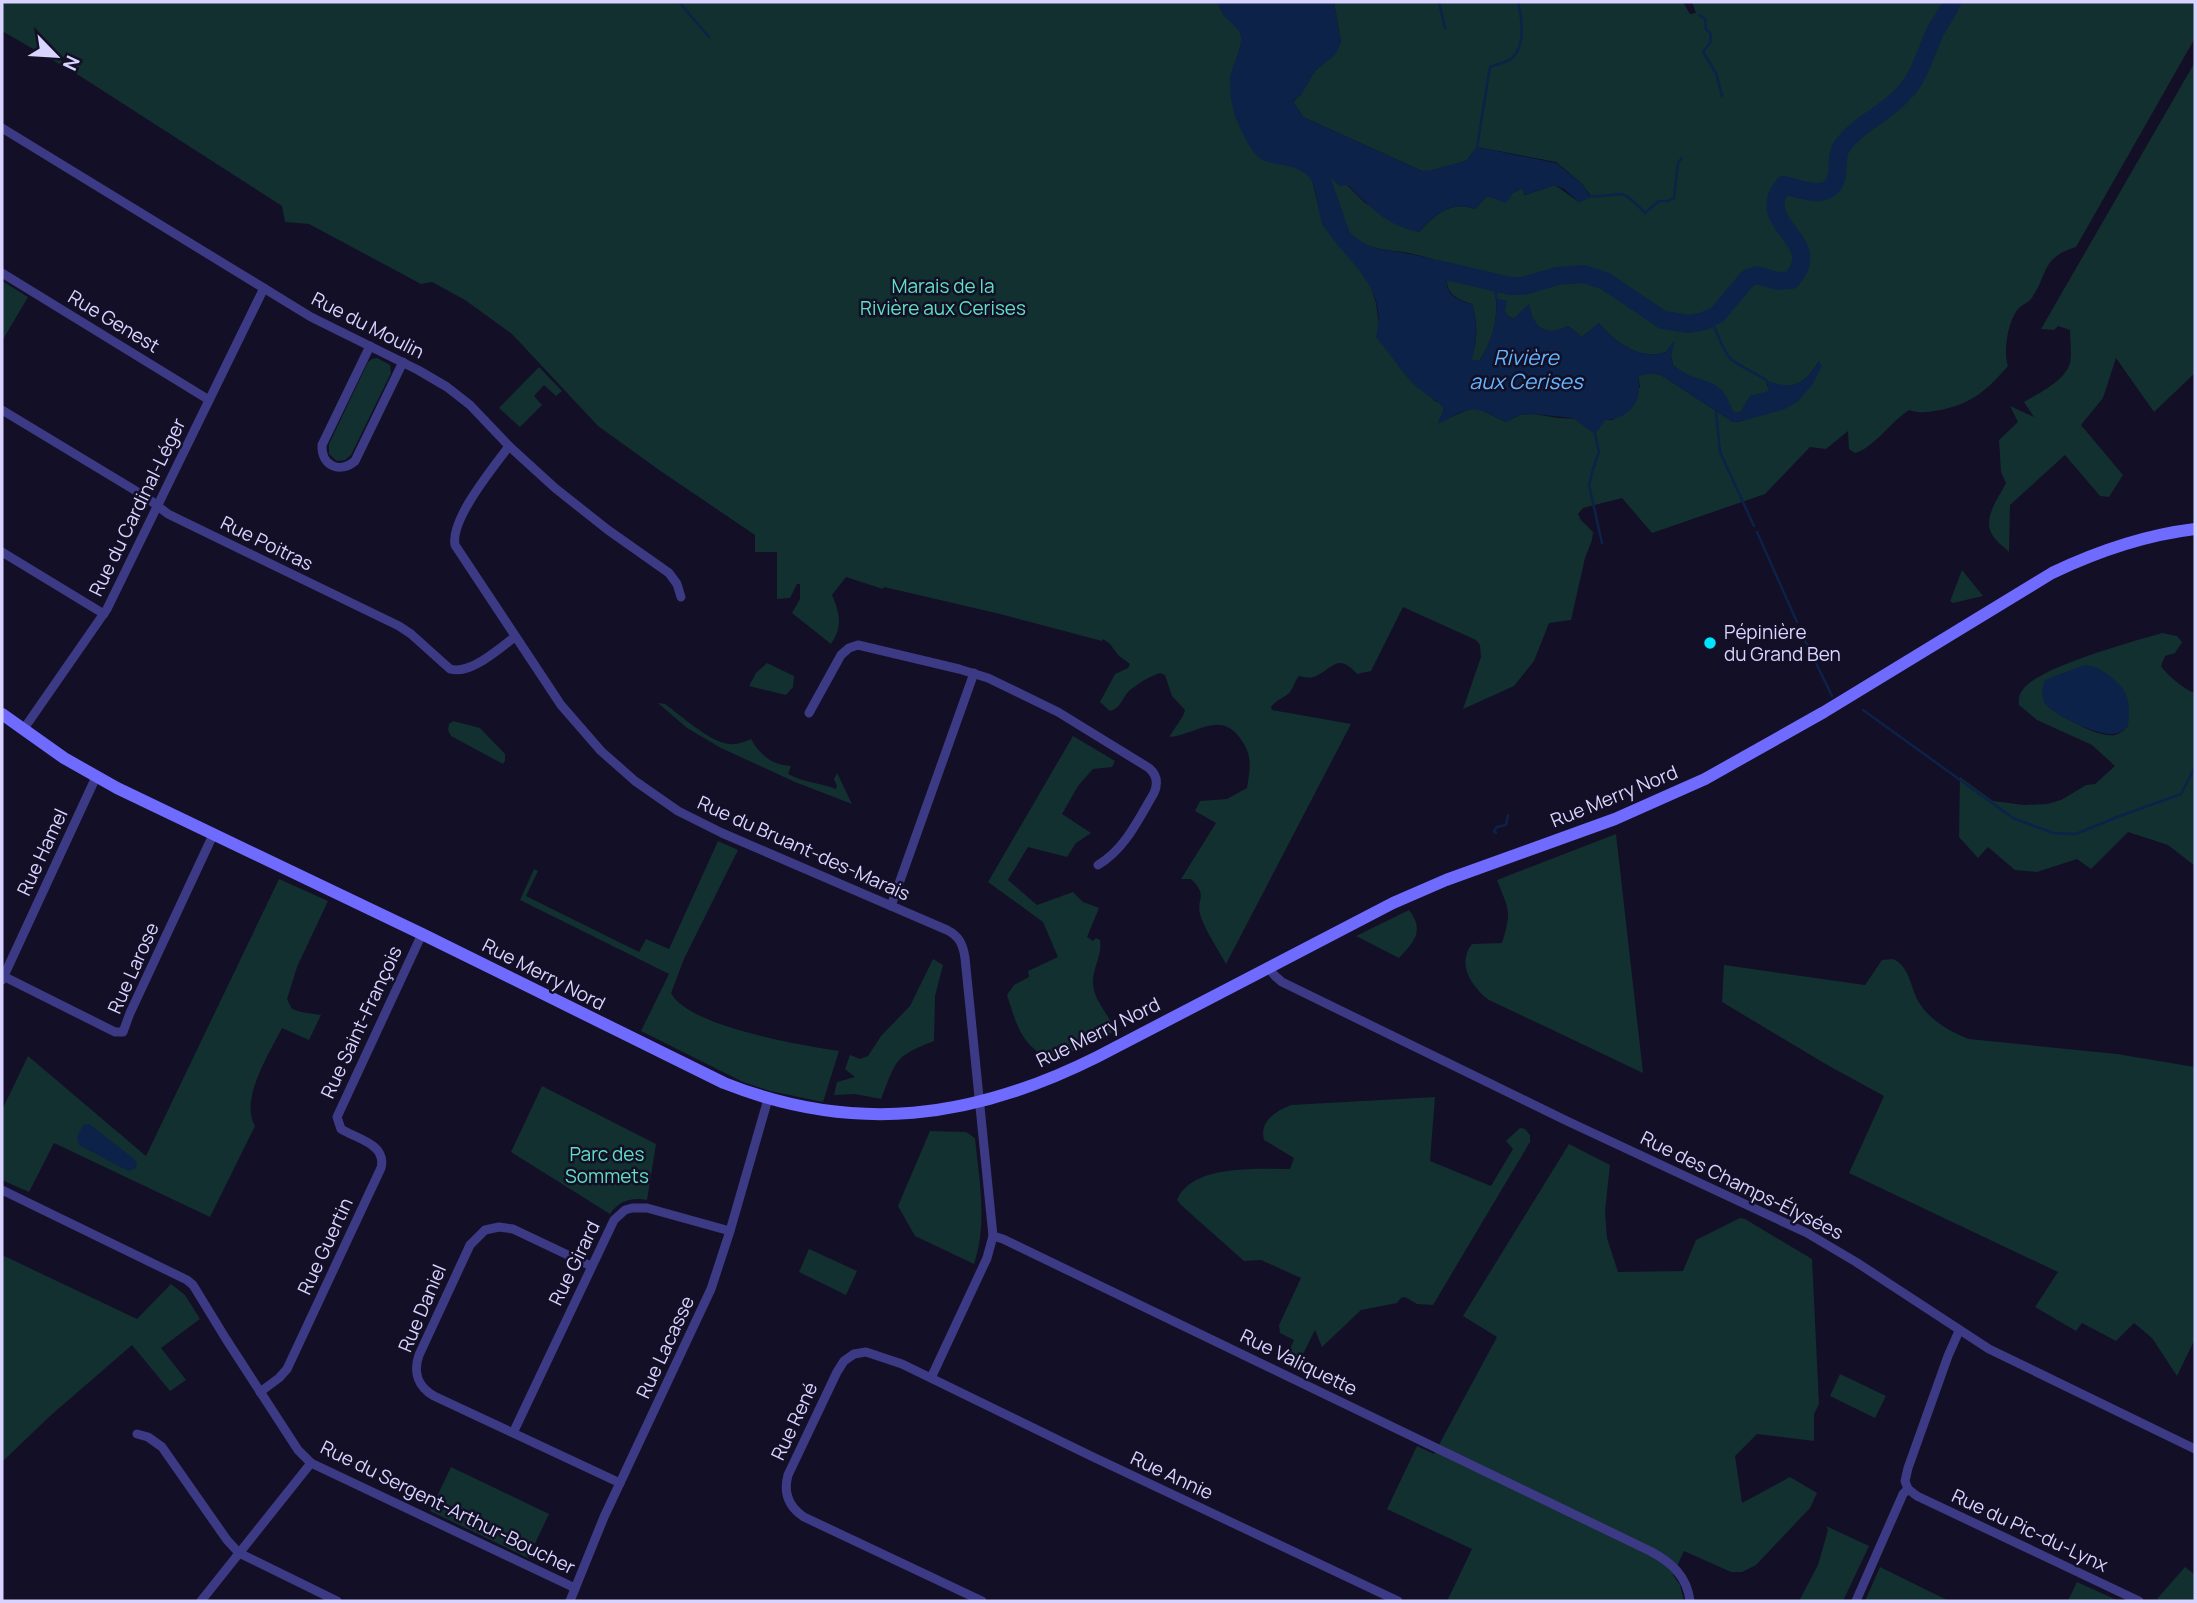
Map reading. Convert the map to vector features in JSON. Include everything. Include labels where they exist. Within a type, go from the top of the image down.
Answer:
[{"type":"main road","name":"Rue Merry Nord","points":[[2,714],[96,777],[422,934],[697,1071],[768,1099],[826,1111],[884,1115],[942,1110],[980,1102],[1028,1087],[1074,1068],[1355,921],[1420,891],[1615,819],[1705,779],[1795,729],[1996,606],[2071,564],[2130,542],[2195,529]]},
{"type":"street","name":"Rue du Moulin","points":[[2,128],[311,317],[433,378],[459,396],[509,446],[590,517],[669,573],[677,584],[681,597]]},
{"type":"street","name":"Rue Genest","points":[[2,273],[209,400]]},
{"type":"street","name":"Rue du Cardinal-Léger","points":[[23,730],[104,614],[264,288]]},
{"type":"street","points":[[370,346],[323,443],[323,456],[333,466],[344,468],[355,461],[403,362]]},
{"type":"street","name":"Rue Poitras","points":[[2,410],[172,516],[399,626],[450,669],[468,669],[515,637]]},
{"type":"street","name":"Rue du Bruant-des-Marais","points":[[509,446],[477,488],[454,540],[456,548],[554,696],[587,736],[621,770],[656,797],[690,818],[952,933],[961,941],[980,1102]]},
{"type":"street","points":[[2,552],[104,614]]},
{"type":"street","points":[[809,713],[842,654],[853,646],[863,646],[974,673],[1051,708],[1145,765],[1154,774],[1155,790],[1133,829],[1115,853],[1098,865]]},
{"type":"street","points":[[891,906],[974,673]]},
{"type":"street","name":"Rue Hamel","points":[[2,978],[96,777]]},
{"type":"street","name":"Rue Larose","points":[[2,978],[115,1032],[123,1032],[214,835]]},
{"type":"street","name":"Rue Saint-François","points":[[338,1125],[337,1117],[422,934]]},
{"type":"street","name":"Rue des Champs-Élysées","points":[[1268,967],[1282,982],[1567,1121],[1807,1233],[1845,1255],[1959,1331],[2028,1369],[2195,1448]]},
{"type":"street","name":"Rue Lacasse","points":[[570,1601],[597,1533],[707,1299],[730,1231],[768,1099]]},
{"type":"street","points":[[931,1378],[987,1258],[993,1236],[980,1102]]},
{"type":"street","name":"Rue Guertin","points":[[260,1392],[279,1378],[286,1368],[382,1164],[378,1149],[338,1125]]},
{"type":"street","name":"Rue du Sergent-Arthur-Boucher","points":[[2,1190],[187,1280],[198,1290],[260,1392],[298,1450],[311,1463],[575,1588]]},
{"type":"street","name":"Rue Girard","points":[[513,1433],[614,1220],[625,1210],[646,1208],[730,1231]]},
{"type":"street","name":"Rue Daniel","points":[[591,1266],[513,1229],[499,1227],[479,1234],[461,1262],[419,1355],[417,1375],[428,1392],[620,1483]]},
{"type":"street","name":"Rue Valiquette","points":[[993,1236],[1650,1551],[1668,1562],[1679,1573],[1687,1586],[1690,1601]]},
{"type":"street","points":[[1856,1601],[1903,1494],[1908,1489],[1908,1468],[1959,1331]]},
{"type":"street","name":"Rue René","points":[[931,1378],[872,1352],[854,1354],[844,1361],[836,1372],[788,1475],[787,1496],[793,1508],[804,1517],[982,1601]]},
{"type":"street","name":"Rue Annie","points":[[931,1378],[1398,1601]]},
{"type":"street","points":[[137,1434],[153,1439],[162,1447],[239,1553],[337,1601]]},
{"type":"street","points":[[201,1601],[311,1463]]},
{"type":"street","name":"Rue du Pic-du-Lynx","points":[[1908,1489],[1917,1496],[2139,1601]]},
{"type":"green space","name":"Marais de la Rivière aux Cerises","points":[[2,2],[1281,2],[1269,34],[1302,138],[1323,225],[1371,287],[1379,326],[1377,338],[1435,401],[1442,404],[1444,410],[1438,423],[1477,408],[1506,422],[1520,415],[1534,414],[1558,418],[1613,420],[1640,387],[1638,375],[1653,373],[1661,375],[1733,422],[1742,421],[1798,401],[1819,361],[1808,376],[1797,384],[1783,385],[1766,381],[1769,391],[1750,396],[1741,412],[1736,413],[1723,397],[1673,365],[1671,355],[1674,342],[1666,352],[1646,354],[1620,343],[1599,323],[1582,337],[1568,326],[1553,331],[1547,330],[1537,324],[1529,305],[1514,319],[1508,316],[1496,298],[1495,323],[1488,346],[1480,360],[1471,360],[1476,332],[1472,304],[1450,292],[1447,283],[1447,277],[1460,273],[1436,260],[1362,243],[1349,232],[1329,175],[1347,185],[1365,203],[1419,232],[1431,220],[1451,208],[1458,206],[1475,209],[1487,196],[1513,193],[1522,188],[1525,195],[1555,185],[1579,202],[1591,196],[1581,183],[1556,162],[1477,147],[1466,161],[1422,171],[1303,117],[1293,102],[1317,69],[1341,43],[1334,2],[1683,2],[1690,14],[1696,13],[1692,2],[2195,2],[2195,38],[2076,247],[2056,256],[2031,299],[2015,313],[2008,336],[2008,366],[1979,394],[1962,404],[1941,410],[1909,410],[1868,446],[1855,453],[1849,449],[1848,431],[1826,449],[1810,447],[1765,494],[1652,533],[1622,498],[1583,508],[1578,514],[1593,532],[1571,620],[1549,623],[1534,661],[1514,686],[1463,709],[1481,657],[1480,645],[1476,640],[1403,607],[1371,671],[1357,674],[1340,663],[1314,677],[1299,676],[1290,692],[1273,704],[1272,710],[1351,724],[1226,964],[1202,920],[1199,890],[1191,879],[1181,879],[1216,823],[1195,811],[1200,801],[1227,799],[1247,788],[1249,758],[1242,741],[1226,726],[1208,726],[1169,737],[1185,710],[1172,696],[1165,675],[1160,673],[1140,683],[1110,711],[1100,702],[1115,674],[1128,668],[1130,664],[1103,639],[1102,641],[884,587],[883,589],[846,577],[832,595],[839,620],[831,644],[792,613],[800,599],[800,584],[797,584],[790,598],[777,599],[777,552],[755,552],[755,535],[598,426],[512,334],[465,300],[432,282],[421,284],[309,224],[285,222],[282,206],[80,76],[2,31]]},
{"type":"green space","points":[[2195,62],[2195,373],[2154,412],[2116,358],[2103,398],[2081,425],[2123,475],[2109,497],[2100,496],[2065,455],[2010,505],[2009,552],[1993,536],[1989,523],[1992,509],[2006,483],[2001,472],[1999,440],[2018,422],[2010,406],[2034,417],[2024,402],[2051,386],[2067,369],[2071,359],[2070,330],[2058,326],[2054,330],[2041,329]]},
{"type":"green space","points":[[2,281],[28,297],[2,341]]},
{"type":"green space","points":[[377,358],[390,365],[391,373],[351,455],[345,460],[337,461],[329,454],[329,444],[368,362]]},
{"type":"green space","points":[[539,367],[562,391],[556,396],[544,385],[534,396],[542,405],[520,427],[499,408]]},
{"type":"green space","points":[[1962,570],[1983,596],[1953,603],[1950,601]]},
{"type":"green space","points":[[2162,633],[2177,636],[2182,642],[2175,653],[2165,656],[2161,666],[2176,682],[2195,693],[2195,866],[2168,845],[2128,832],[2091,869],[2077,859],[2037,872],[2015,870],[1988,847],[1978,858],[1959,837],[1960,777],[1993,801],[2024,805],[2047,804],[2061,800],[2086,785],[2095,784],[2115,766],[2092,745],[2037,720],[2019,705],[2022,690],[2052,670],[2090,655]],"holes":[[[2048,707],[2128,726],[2118,734],[2102,734]]]},
{"type":"green space","points":[[767,663],[794,676],[793,687],[786,695],[749,686],[756,673]]},
{"type":"green space","points":[[658,703],[665,704],[721,742],[735,744],[751,739],[767,758],[778,764],[791,766],[788,774],[794,777],[836,789],[834,779],[837,773],[852,804],[795,782],[721,748],[687,728]]},
{"type":"green space","points":[[453,721],[480,728],[505,754],[503,764],[451,736],[448,730]]},
{"type":"green space","points":[[1073,736],[1115,761],[1112,767],[1093,769],[1078,786],[1062,814],[1091,833],[1076,843],[1067,857],[1028,847],[1008,880],[1037,905],[1073,892],[1083,902],[1099,908],[1087,937],[1093,941],[1096,938],[1100,940],[1093,978],[1094,990],[1114,1028],[1111,1033],[1052,1061],[1033,1048],[1022,1034],[1007,995],[1014,985],[1029,977],[1028,971],[1058,957],[1043,922],[988,882]]},
{"type":"green space","points":[[1616,834],[1643,1073],[1489,1000],[1472,982],[1466,967],[1467,952],[1472,944],[1502,943],[1508,911],[1497,880]]},
{"type":"green space","points":[[718,841],[738,850],[684,959],[671,993],[682,1005],[722,1025],[774,1039],[839,1051],[823,1102],[770,1091],[743,1082],[641,1031],[669,974],[520,900],[534,869],[538,871],[526,896],[639,952],[646,939],[669,949]]},
{"type":"green space","points":[[279,879],[328,901],[297,967],[287,999],[292,1009],[321,1015],[309,1040],[282,1028],[253,1090],[251,1115],[255,1126],[210,1217],[54,1143],[29,1192],[2,1180],[2,1110],[28,1056],[146,1156]]},
{"type":"green space","points":[[1409,910],[1416,924],[1416,936],[1399,958],[1356,936]]},
{"type":"green space","points":[[933,959],[943,965],[935,996],[934,1041],[911,1051],[898,1061],[881,1099],[855,1094],[834,1095],[837,1082],[855,1077],[845,1069],[850,1055],[860,1059],[868,1056],[881,1036],[910,1006]]},
{"type":"green space","points":[[1893,959],[1903,967],[1917,998],[1930,1016],[1969,1039],[2117,1054],[2195,1067],[2195,1339],[2177,1376],[2152,1338],[2134,1323],[2116,1341],[2082,1323],[2076,1331],[2035,1307],[2058,1272],[1849,1173],[1884,1096],[1722,1002],[1724,965],[1865,985],[1882,960]]},
{"type":"green space","name":"Parc des Sommets","points":[[542,1086],[656,1144],[647,1200],[626,1201],[610,1214],[511,1152]]},
{"type":"green space","points":[[1435,1097],[1430,1161],[1491,1186],[1513,1149],[1506,1141],[1520,1128],[1530,1135],[1530,1142],[1433,1305],[1417,1304],[1405,1297],[1397,1303],[1361,1310],[1322,1347],[1315,1330],[1296,1368],[1284,1362],[1294,1340],[1280,1333],[1279,1325],[1301,1278],[1261,1260],[1244,1261],[1177,1200],[1185,1188],[1211,1174],[1245,1169],[1290,1169],[1294,1158],[1264,1140],[1263,1133],[1270,1118],[1291,1105]]},
{"type":"green space","points":[[930,1131],[966,1132],[975,1138],[982,1217],[974,1264],[915,1236],[898,1206]]},
{"type":"green space","points":[[1569,1144],[1610,1165],[1605,1211],[1607,1238],[1618,1272],[1683,1271],[1696,1240],[1740,1218],[1812,1259],[1819,1404],[1814,1414],[1814,1441],[1757,1434],[1735,1456],[1742,1503],[1790,1477],[1817,1493],[1810,1508],[1756,1565],[1742,1572],[1731,1572],[1684,1551],[1673,1575],[1680,1585],[1684,1601],[1447,1601],[1472,1549],[1387,1509],[1417,1446],[1434,1454],[1497,1337],[1463,1316]]},
{"type":"green space","points":[[809,1249],[857,1271],[846,1295],[799,1272]]},
{"type":"green space","points":[[2,1255],[137,1319],[171,1284],[185,1295],[200,1319],[161,1348],[186,1380],[170,1391],[132,1345],[2,1462]]},
{"type":"green space","points":[[1840,1374],[1886,1396],[1875,1418],[1830,1396]]},
{"type":"green space","points":[[451,1467],[549,1514],[528,1558],[430,1511]]},
{"type":"green space","points":[[1826,1526],[1869,1546],[1843,1601],[1799,1601],[1818,1565],[1828,1530]]},
{"type":"green space","points":[[1880,1567],[1949,1601],[1865,1601]]},
{"type":"green space","points":[[2185,1567],[2195,1575],[2195,1601],[2157,1599]]},
{"type":"green space","points":[[2077,1582],[2119,1601],[2068,1601]]},
{"type":"water","name":"Rivière aux Cerises","points":[[1218,2],[1334,2],[1341,43],[1335,55],[1315,71],[1301,95],[1293,101],[1303,117],[1422,171],[1466,161],[1477,147],[1556,163],[1581,183],[1591,197],[1579,202],[1555,185],[1524,195],[1522,188],[1513,193],[1506,203],[1487,196],[1475,209],[1458,206],[1451,208],[1431,220],[1419,232],[1388,220],[1348,185],[1339,186],[1330,176],[1349,231],[1356,238],[1369,246],[1437,261],[1461,274],[1447,277],[1447,283],[1453,296],[1472,304],[1476,332],[1472,360],[1480,360],[1491,338],[1496,315],[1496,298],[1507,301],[1505,311],[1513,319],[1529,304],[1534,319],[1541,328],[1553,331],[1568,326],[1582,337],[1599,323],[1612,337],[1637,352],[1666,352],[1675,340],[1671,355],[1673,365],[1722,390],[1736,413],[1741,412],[1750,396],[1769,391],[1766,380],[1783,385],[1797,384],[1808,376],[1819,361],[1822,366],[1812,385],[1798,401],[1785,409],[1733,422],[1654,373],[1638,376],[1639,393],[1633,407],[1622,416],[1605,420],[1595,434],[1573,418],[1534,414],[1520,415],[1506,422],[1478,410],[1465,411],[1437,424],[1444,410],[1442,407],[1413,383],[1376,337],[1377,303],[1363,276],[1324,226],[1312,181],[1298,169],[1263,160],[1243,134],[1234,113],[1230,85],[1241,37],[1223,14]]},
{"type":"water","points":[[2084,665],[2106,674],[2125,692],[2129,704],[2128,726],[2119,733],[2107,734],[2087,728],[2056,713],[2044,702],[2042,691],[2045,680]]},
{"type":"water","points":[[89,1124],[133,1158],[137,1164],[136,1168],[128,1171],[79,1145],[77,1138],[83,1125]]},
{"type":"waterway","points":[[679,2],[709,37]]},
{"type":"waterway","points":[[1439,2],[1445,28]]},
{"type":"waterway","points":[[1477,147],[1490,67],[1510,60],[1521,39],[1522,24],[1518,2]]},
{"type":"waterway","name":"Rivière aux Cerises","points":[[1438,269],[1510,286],[1523,286],[1557,276],[1584,274],[1605,281],[1663,320],[1690,324],[1718,314],[1748,278],[1757,275],[1777,281],[1791,280],[1799,268],[1801,257],[1799,248],[1776,211],[1779,192],[1784,185],[1817,192],[1832,186],[1837,175],[1839,151],[1842,146],[1856,131],[1889,107],[1910,87],[1952,2]]},
{"type":"waterway","points":[[1699,15],[1705,19],[1706,29],[1711,34],[1710,43],[1703,52],[1716,73],[1722,96]]},
{"type":"waterway","points":[[1590,196],[1624,195],[1645,213],[1659,201],[1674,198],[1678,163],[1682,158]]},
{"type":"waterway","points":[[1496,283],[1496,298]]},
{"type":"waterway","points":[[1709,319],[1731,359],[1766,380]]},
{"type":"waterway","points":[[1716,412],[1720,452],[1754,526]]},
{"type":"waterway","points":[[1595,434],[1599,452],[1589,485],[1602,543]]},
{"type":"waterway","points":[[1757,532],[1797,622]]},
{"type":"waterway","points":[[1800,630],[1832,696]]},
{"type":"waterway","points":[[1863,710],[2013,818],[2053,833],[2076,834],[2181,794],[2195,767]]},
{"type":"waterway","points":[[1496,833],[1494,831],[1497,827],[1506,825],[1508,815]]},
{"type":"place","name":"Pépinière du Grand Ben","points":[[1710,643]]}]
